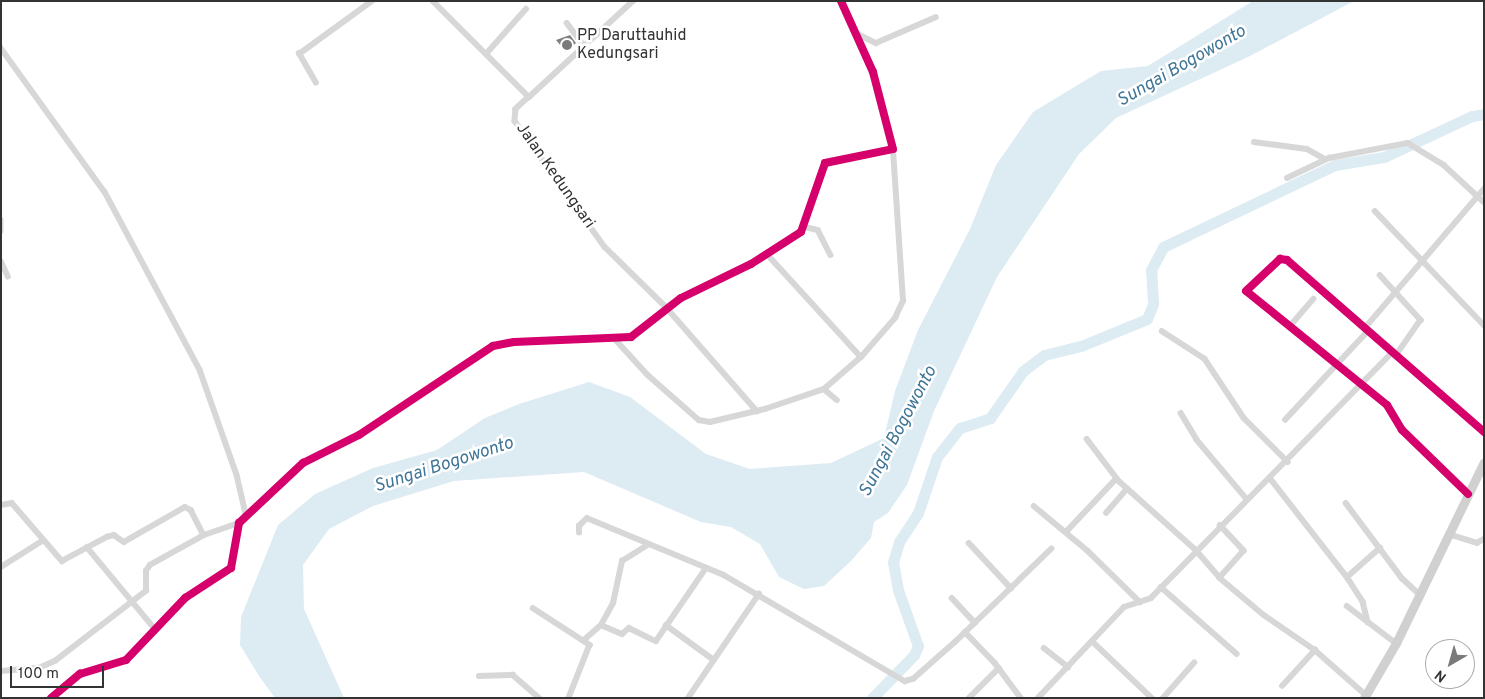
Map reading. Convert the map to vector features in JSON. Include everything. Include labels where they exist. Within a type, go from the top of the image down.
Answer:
[{"type":"main road","points":[[1365,696],[1396,643],[1484,462]]},
{"type":"street","points":[[316,83],[299,54],[372,1]]},
{"type":"street","name":"Jalan Kedungsari","points":[[433,1],[529,97],[515,113],[520,130],[605,247],[667,308]]},
{"type":"street","points":[[616,340],[648,375],[699,420],[710,422],[757,411],[824,389],[861,357],[895,318],[903,301],[893,149],[874,72],[857,31],[841,1]]},
{"type":"street","points":[[529,97],[585,47],[630,2]]},
{"type":"street","points":[[486,54],[526,9]]},
{"type":"street","points":[[857,31],[865,40],[876,43],[936,16]]},
{"type":"street","points":[[567,23],[585,47]]},
{"type":"street","points":[[1,48],[105,192],[200,370],[237,475],[246,514]]},
{"type":"street","points":[[1254,142],[1307,149],[1325,159]]},
{"type":"street","points":[[1287,178],[1325,159],[1412,144],[1484,202]]},
{"type":"street","points":[[51,698],[80,674],[126,660],[184,598],[231,568],[239,523],[246,514],[299,466],[375,425],[493,346],[514,342],[616,340],[631,337],[667,308],[701,286],[768,255],[805,227],[825,163],[893,149]]},
{"type":"street","points":[[1285,420],[1338,363],[1395,292],[1484,188]]},
{"type":"street","points":[[1375,210],[1484,325]]},
{"type":"street","points":[[1,220],[1,231]]},
{"type":"street","points":[[805,227],[818,230],[831,255]]},
{"type":"street","points":[[768,255],[861,357]]},
{"type":"street","points":[[1468,494],[1402,430],[1387,405],[1338,363],[1288,327],[1246,291],[1284,258],[1484,432]]},
{"type":"street","points":[[1,261],[8,276]]},
{"type":"street","points":[[1038,698],[1124,606],[1151,598],[1246,498],[1288,462],[1394,354],[1421,320],[1380,275]]},
{"type":"street","points":[[1288,327],[1313,299]]},
{"type":"street","points":[[667,308],[757,411]]},
{"type":"street","points":[[1162,331],[1204,359],[1244,418],[1288,462]]},
{"type":"street","points":[[824,389],[837,400]]},
{"type":"street","points":[[1181,413],[1197,440],[1246,498]]},
{"type":"street","points":[[1087,439],[1116,479],[1196,550],[1220,578],[1264,615],[1315,650],[1365,696]]},
{"type":"street","points":[[1270,478],[1348,577],[1363,602],[1368,622]]},
{"type":"street","points":[[1066,532],[1116,479]]},
{"type":"street","points":[[1106,513],[1127,489]]},
{"type":"street","points":[[1,505],[12,503],[42,541],[62,561],[112,535],[124,542],[185,507],[191,510],[204,535]]},
{"type":"street","points":[[1346,503],[1402,578],[1419,594]]},
{"type":"street","points":[[1034,506],[1066,532],[1140,602]]},
{"type":"street","points":[[579,533],[579,526],[587,518],[706,568],[759,594],[897,678],[913,680],[975,623],[1050,549]]},
{"type":"street","points":[[1,672],[47,665],[132,603],[148,589],[147,567],[204,535],[239,523]]},
{"type":"street","points":[[1220,526],[1244,551],[1220,578]]},
{"type":"street","points":[[1448,534],[1477,544],[1484,549]]},
{"type":"street","points":[[1477,544],[1484,540]]},
{"type":"street","points":[[1,567],[42,541]]},
{"type":"street","points":[[969,543],[1011,588]]},
{"type":"street","points":[[585,639],[601,625],[613,603],[622,561],[640,554],[648,545]]},
{"type":"street","points":[[87,547],[156,630]]},
{"type":"street","points":[[1348,577],[1380,548]]},
{"type":"street","points":[[601,625],[622,634],[630,628],[656,641],[706,568]]},
{"type":"street","points":[[1161,587],[1237,654]]},
{"type":"street","points":[[688,698],[759,594]]},
{"type":"street","points":[[952,598],[975,623]]},
{"type":"street","points":[[1347,606],[1396,643]]},
{"type":"street","points":[[533,608],[585,639],[590,651],[569,698]]},
{"type":"street","points":[[666,625],[714,660]]},
{"type":"street","points":[[965,632],[999,668],[1021,698]]},
{"type":"street","points":[[1092,641],[1152,698]]},
{"type":"street","points":[[1044,648],[1068,668]]},
{"type":"street","points":[[1282,686],[1315,650]]},
{"type":"street","points":[[1163,698],[1194,663]]},
{"type":"street","points":[[969,698],[999,668]]},
{"type":"street","points":[[479,676],[513,675],[539,698]]},
{"type":"water","name":"Sungai Bogowonto","points":[[1253,1],[1354,1],[1250,56],[1116,118],[1079,154],[997,277],[934,411],[907,485],[888,513],[874,522],[871,538],[851,561],[824,586],[804,589],[779,577],[760,544],[731,527],[701,522],[584,472],[454,481],[373,506],[329,529],[303,565],[304,609],[344,698],[275,698],[259,676],[240,645],[241,617],[278,525],[315,494],[373,468],[437,450],[485,418],[519,404],[589,382],[630,397],[706,454],[750,469],[831,463],[884,438],[895,391],[918,330],[970,229],[996,165],[1033,112],[1101,71],[1148,66]]},
{"type":"building","name":"PP Daruttauhid Kedungsari","points":[[570,35],[576,43],[566,52],[556,40]]},
{"type":"waterway","points":[[872,698],[914,655],[918,646],[898,590],[893,562],[899,542],[918,513],[937,457],[960,428],[990,418],[1023,371],[1044,355],[1081,346],[1147,319],[1153,304],[1151,270],[1163,247],[1335,165],[1384,157],[1472,116],[1484,114]]},
{"type":"cycle path","points":[[51,698],[80,674],[126,660],[185,598],[231,568],[239,523],[303,463],[359,435],[493,346],[514,342],[631,337],[681,298],[751,264],[801,232],[825,163],[893,149],[873,72],[841,1]]},
{"type":"cycle path","points":[[1468,494],[1402,430],[1387,405],[1246,291],[1280,259],[1287,260],[1484,432]]},
{"type":"place","name":"PP Daruttauhid Kedungsari","points":[[567,45]]}]
